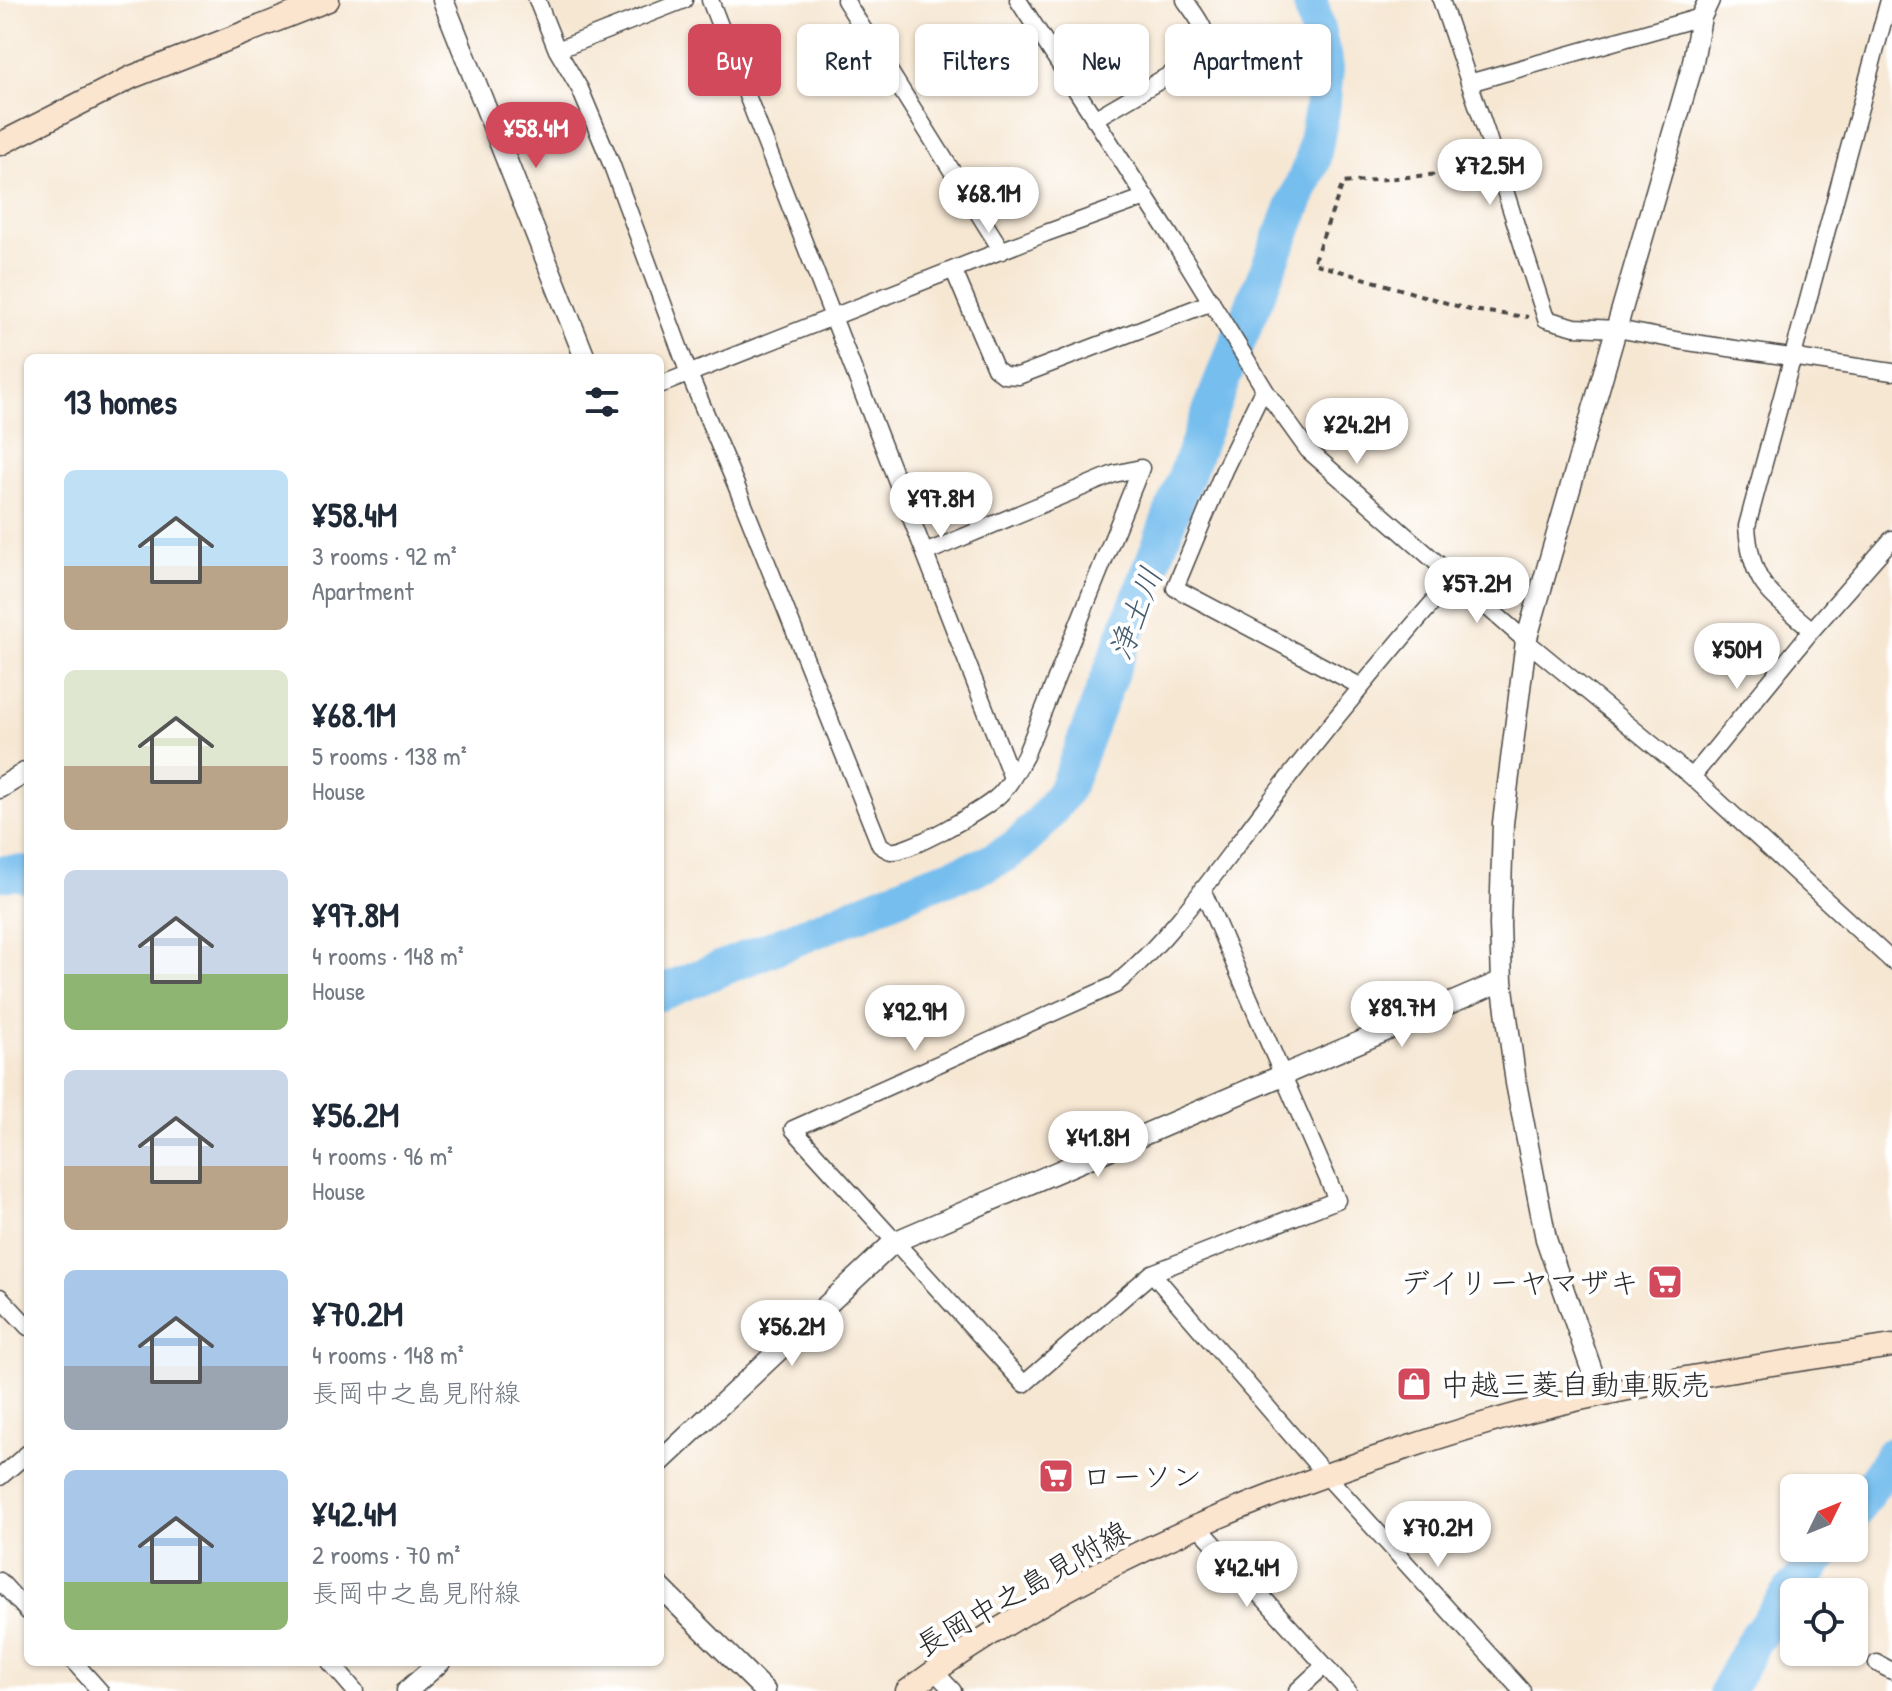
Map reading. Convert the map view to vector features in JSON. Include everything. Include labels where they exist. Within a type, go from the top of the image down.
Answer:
[{"type":"main road","points":[[0,144],[132,77],[328,0]]},
{"type":"main road","name":"長岡中之島見附線","points":[[907,1691],[1056,1596],[1245,1504],[1324,1473],[1495,1419],[1600,1394],[1892,1346]]},
{"type":"street","points":[[443,0],[583,354]]},
{"type":"street","points":[[537,0],[557,50],[580,89],[605,148],[689,374],[880,845],[891,851],[905,849],[947,828],[998,796],[1012,778],[1025,756],[1141,468],[1114,474],[925,553]]},
{"type":"street","points":[[557,50],[684,0]]},
{"type":"street","points":[[710,0],[1012,778]]},
{"type":"street","points":[[845,0],[1002,251]]},
{"type":"street","points":[[1018,0],[1146,197],[1264,388],[1308,450],[1526,641],[1692,777],[1892,961]]},
{"type":"street","points":[[1094,119],[1200,57],[1207,47],[1206,31],[1185,0]]},
{"type":"street","points":[[1441,0],[1546,319],[1575,327],[1617,329],[1892,372]]},
{"type":"street","points":[[1812,630],[1757,578],[1748,546],[1747,526],[1889,0]]},
{"type":"street","points":[[1469,83],[1705,9]]},
{"type":"street","points":[[1600,1394],[1546,1239],[1516,1083],[1502,981],[1503,823],[1526,641],[1692,67],[1705,9]]},
{"type":"street","points":[[664,383],[1146,197]]},
{"type":"street","points":[[954,271],[995,368],[1004,375],[1018,376],[1215,307]]},
{"type":"street","points":[[1264,388],[1224,470],[1175,588],[1360,686]]},
{"type":"street","points":[[1692,777],[1812,630],[1892,539]]},
{"type":"street","points":[[1202,889],[1337,1200],[1152,1273],[1024,1384],[793,1129],[1115,985],[1153,948],[1360,686],[1454,578]]},
{"type":"street","points":[[0,788],[24,773]]},
{"type":"street","points":[[664,1458],[894,1242],[1502,981]]},
{"type":"street","points":[[1152,1273],[1324,1473],[1522,1691]]},
{"type":"street","points":[[0,1297],[24,1323]]},
{"type":"street","points":[[0,1477],[24,1456]]},
{"type":"street","points":[[1198,1526],[1348,1691]]},
{"type":"street","points":[[0,1581],[24,1608]]},
{"type":"street","points":[[664,1591],[765,1691]]},
{"type":"street","points":[[1297,1691],[1325,1665]]},
{"type":"street","points":[[78,1666],[100,1691]]},
{"type":"street","points":[[333,1666],[355,1691]]},
{"type":"street","points":[[407,1691],[435,1666]]},
{"type":"street","points":[[934,1671],[953,1691]]},
{"type":"path","points":[[1498,168],[1343,183],[1313,263],[1470,310],[1546,319]]},
{"type":"waterway","name":"浄土川","points":[[664,991],[1000,857],[1034,830],[1067,787],[1226,370],[1312,162],[1326,68],[1310,0]]},
{"type":"waterway","name":"浄土川","points":[[0,873],[24,874]]},
{"type":"waterway","points":[[1868,1492],[1892,1455]]},
{"type":"waterway","points":[[1727,1691],[1754,1641],[1816,1562]]},
{"type":"place","name":"デイリーヤマザキ","points":[[1665,1282]]},
{"type":"place","name":"中越三菱自動車販売","points":[[1414,1384]]},
{"type":"place","name":"ローソン","points":[[1056,1476]]}]
